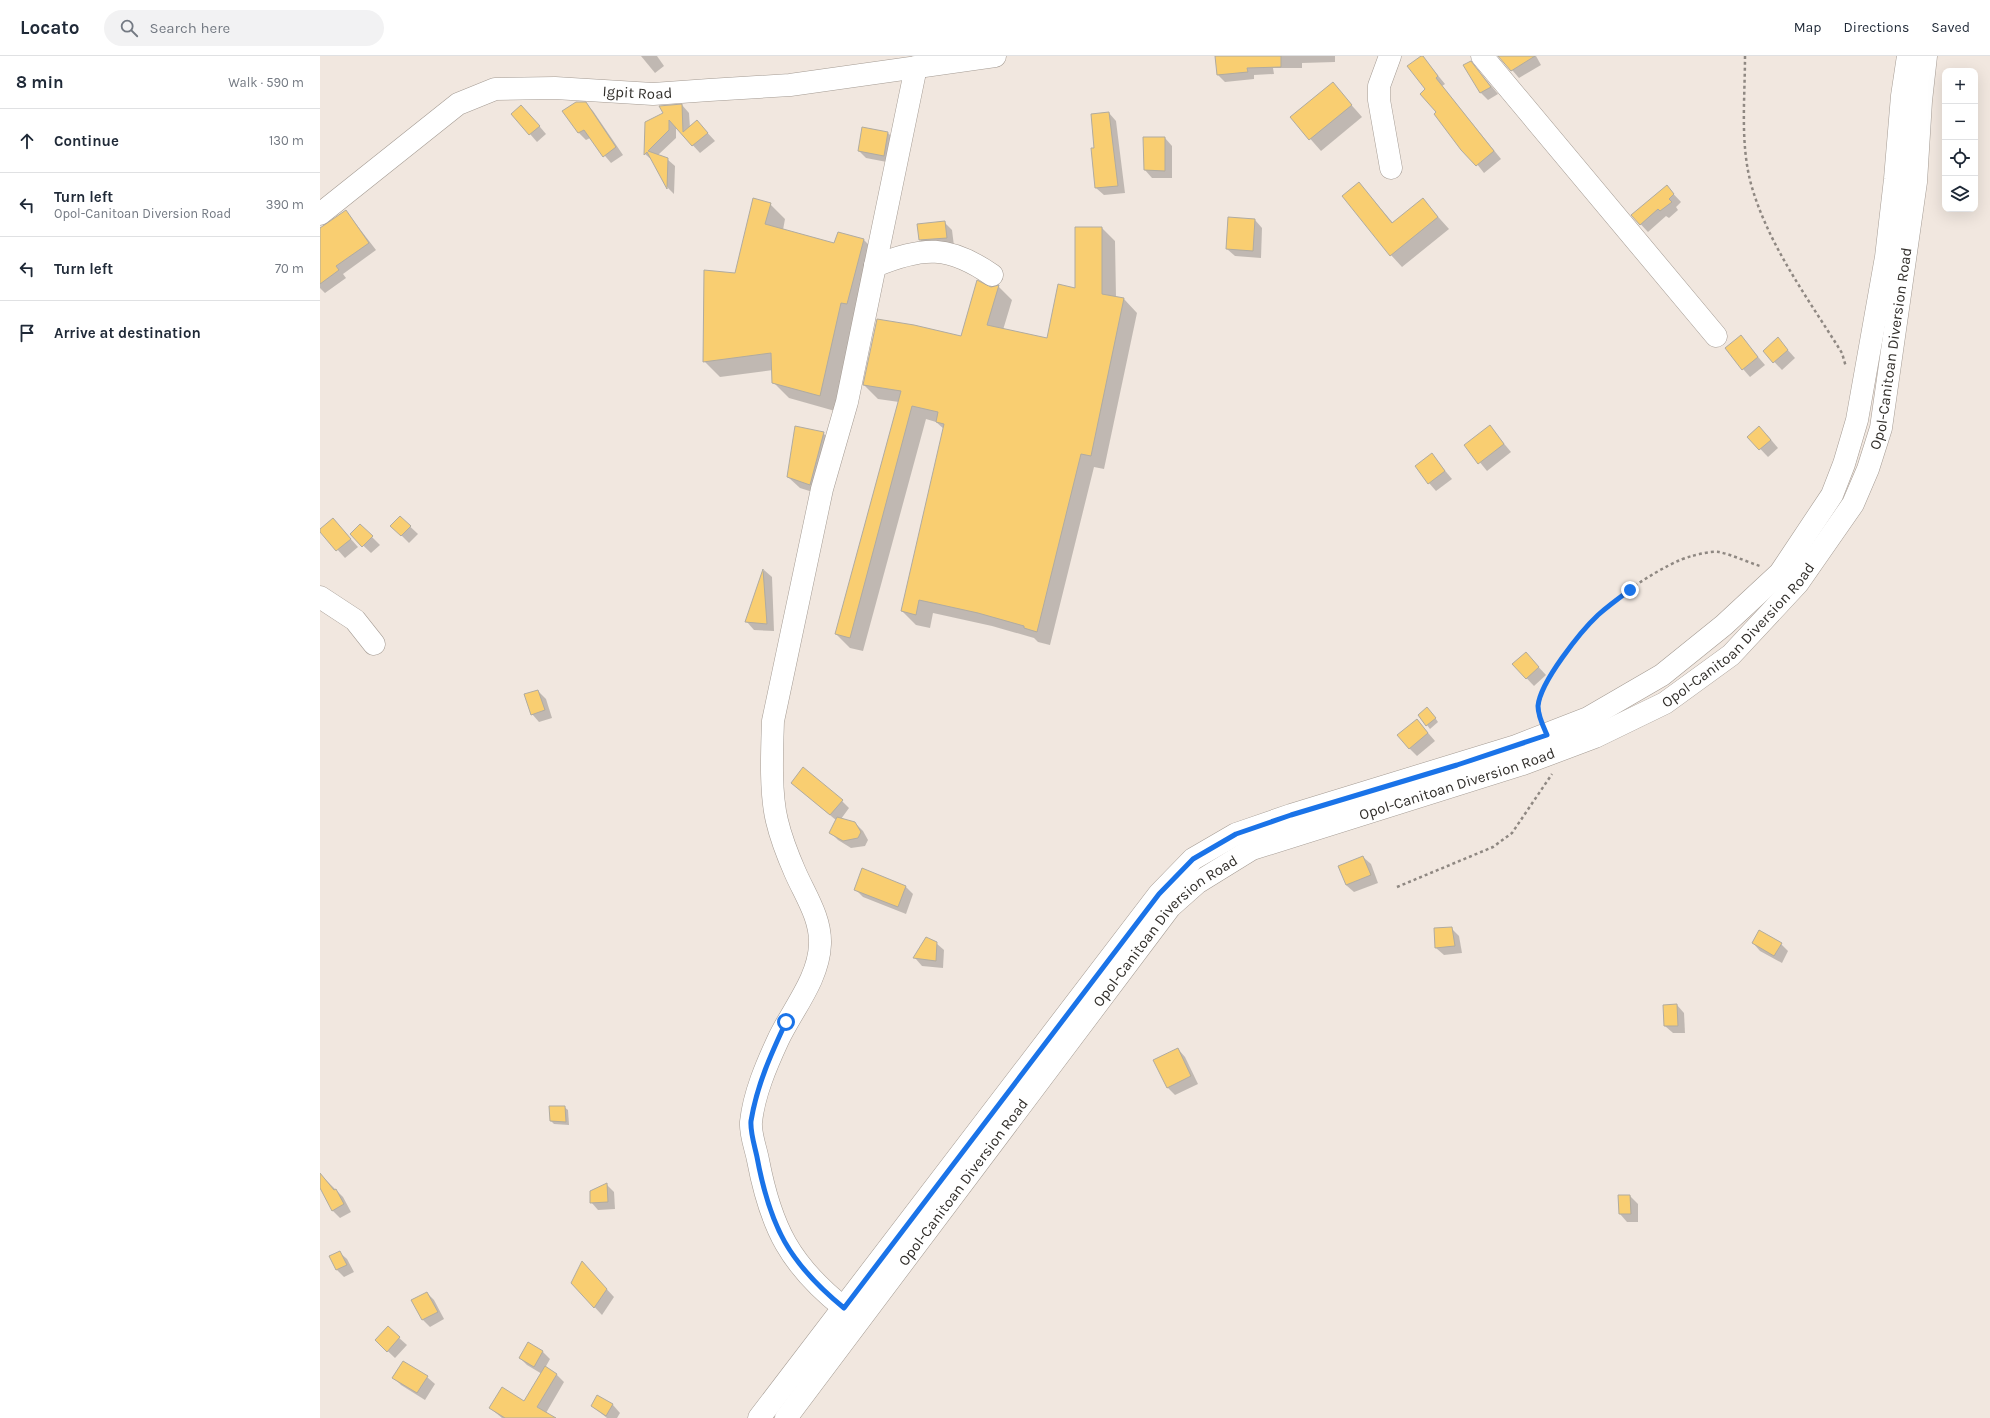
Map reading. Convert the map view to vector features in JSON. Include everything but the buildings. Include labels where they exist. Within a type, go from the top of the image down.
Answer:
[{"type":"main road","name":"Igpit Road","points":[[320,214],[458,104],[495,89],[555,88],[653,94],[790,85],[995,56]]},
{"type":"main road","points":[[1390,56],[1379,86],[1379,100],[1391,168]]},
{"type":"main road","points":[[1482,56],[1716,336]]},
{"type":"main road","name":"Opol-Canitoan Diversion Road","points":[[786,1418],[1170,907],[1197,883],[1252,849],[1469,782],[1552,743],[1588,718],[1662,675],[1724,625],[1780,573],[1832,495],[1844,464],[1857,420],[1886,257],[1896,179],[1902,96],[1908,56]]},
{"type":"main road","name":"Opol-Canitoan Diversion Road","points":[[759,1418],[1159,894],[1193,859],[1236,834],[1291,815],[1457,765],[1552,743],[1595,737],[1665,703],[1731,655],[1798,583],[1853,504],[1868,469],[1880,428],[1916,182],[1921,101],[1926,56]]},
{"type":"main road","points":[[844,1308],[807,1274],[791,1254],[775,1224],[760,1172],[751,1123],[763,1072],[786,1022],[814,974],[820,944],[815,914],[795,872],[776,820],[772,752],[773,721],[822,489],[847,402],[916,67]]},
{"type":"main road","points":[[875,266],[912,255],[940,251],[954,253],[976,263],[992,275]]},
{"type":"main road","points":[[320,597],[355,620],[374,644]]},
{"type":"path","points":[[1745,56],[1745,139],[1751,183],[1764,220],[1790,269],[1842,353],[1847,373]]},
{"type":"path","points":[[1397,887],[1493,848],[1512,833],[1527,814],[1556,766],[1552,743],[1539,716],[1539,700],[1547,681],[1572,645],[1598,615],[1630,590],[1668,566],[1685,558],[1718,552],[1780,573]]},
{"type":"route","points":[[786,1022],[763,1072],[751,1123],[760,1172],[775,1224],[791,1254],[826,1294],[844,1308],[1159,894],[1193,859],[1236,834],[1291,815],[1457,765],[1547,735],[1539,716],[1538,708],[1539,700],[1547,681],[1572,645],[1598,615],[1630,590]]}]
